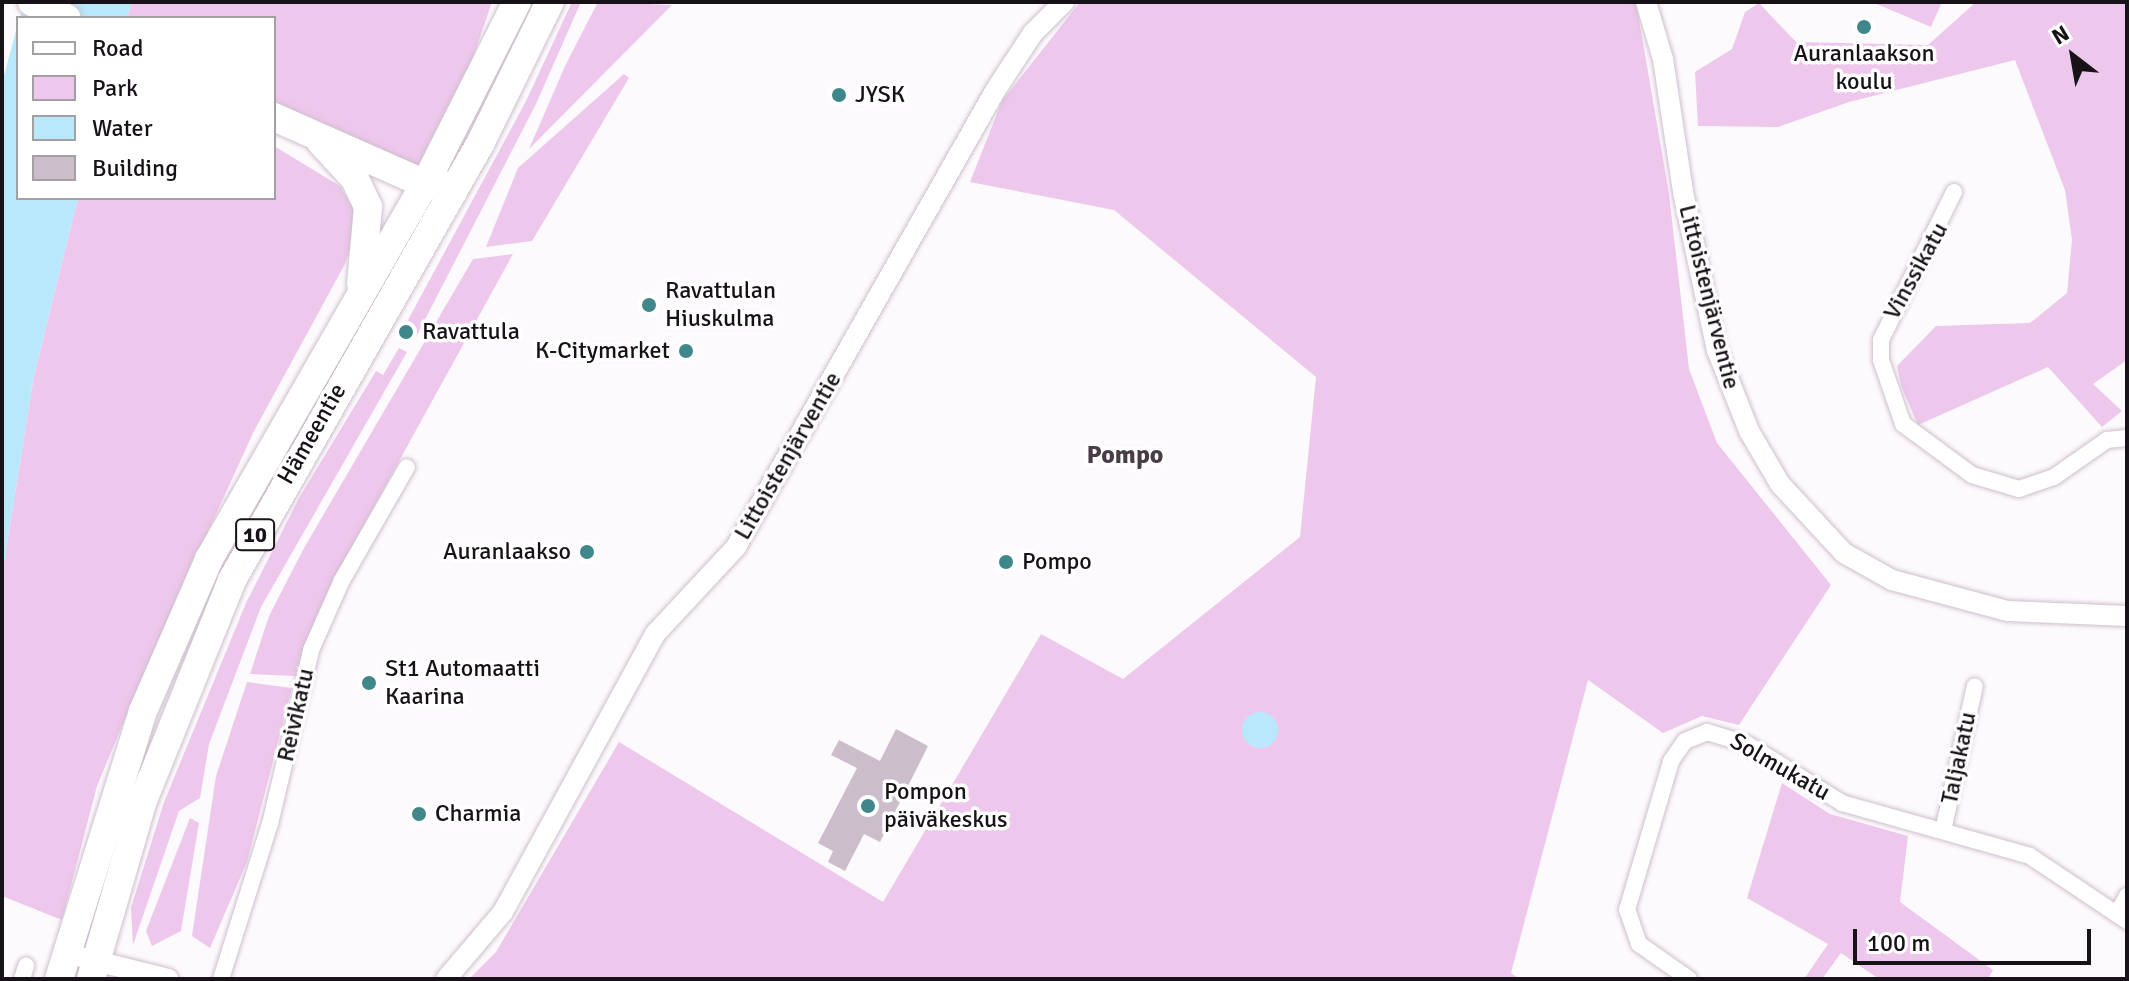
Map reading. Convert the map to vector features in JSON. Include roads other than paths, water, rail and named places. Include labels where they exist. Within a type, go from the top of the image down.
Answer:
[{"type":"highway","points":[[32,2],[62,16]]},
{"type":"highway","name":"Hämeentie","points":[[62,969],[143,711],[209,559],[360,292],[425,184],[517,2]]},
{"type":"highway","name":"Hämeentie","points":[[92,971],[142,803],[232,580],[457,184],[550,2]]},
{"type":"highway","points":[[276,118],[425,184],[457,184]]},
{"type":"highway","points":[[318,139],[355,179],[368,207],[360,292]]},
{"type":"street","name":"Littoistenjärventie","points":[[446,979],[503,912],[655,634],[745,533],[995,91],[1033,33],[1064,2]]},
{"type":"street","name":"Littoistenjärventie","points":[[1646,2],[1663,59],[1683,192],[1717,350],[1749,431],[1780,484],[1844,553],[1892,580],[2008,611],[2127,616]]},
{"type":"street","name":"Vinssikatu","points":[[1954,192],[1881,340],[1881,360],[1903,424],[1972,475],[2019,489],[2054,477],[2107,440],[2127,438]]},
{"type":"street","name":"Reivikatu","points":[[221,979],[270,824],[311,650],[342,580],[407,467]]},
{"type":"street","name":"Taljakatu","points":[[1943,831],[1975,686]]},
{"type":"street","name":"Solmukatu","points":[[1689,979],[1639,944],[1627,910],[1671,761],[1692,736],[1707,732],[1735,738],[1832,799],[2030,856],[2122,918]]},
{"type":"street","points":[[2122,918],[2127,896]]},
{"type":"street","points":[[62,969],[168,979]]},
{"type":"water","points":[[24,2],[132,2],[128,16],[20,16]]},
{"type":"water","points":[[16,30],[16,200],[78,200],[34,375],[2,575],[2,83]]},
{"type":"water","points":[[1260,712],[1273,717],[1278,730],[1273,743],[1260,748],[1247,743],[1242,730],[1247,717]]},
{"type":"place","name":"Auranlaakson koulu","points":[[1864,27]]},
{"type":"place","name":"JYSK","points":[[839,95]]},
{"type":"place","name":"Ravattulan Hiuskulma","points":[[649,305]]},
{"type":"place","name":"Ravattula","points":[[406,332]]},
{"type":"place","name":"K-Citymarket","points":[[686,351]]},
{"type":"place","name":"Auranlaakso","points":[[587,552]]},
{"type":"place","name":"Pompo","points":[[1006,562]]},
{"type":"place","name":"St1 Automaatti Kaarina","points":[[369,683]]},
{"type":"place","name":"Pompon päiväkeskus","points":[[868,806]]},
{"type":"place","name":"Charmia","points":[[419,814]]},
{"type":"district","name":"Pompo","points":[[1125,456]]}]
